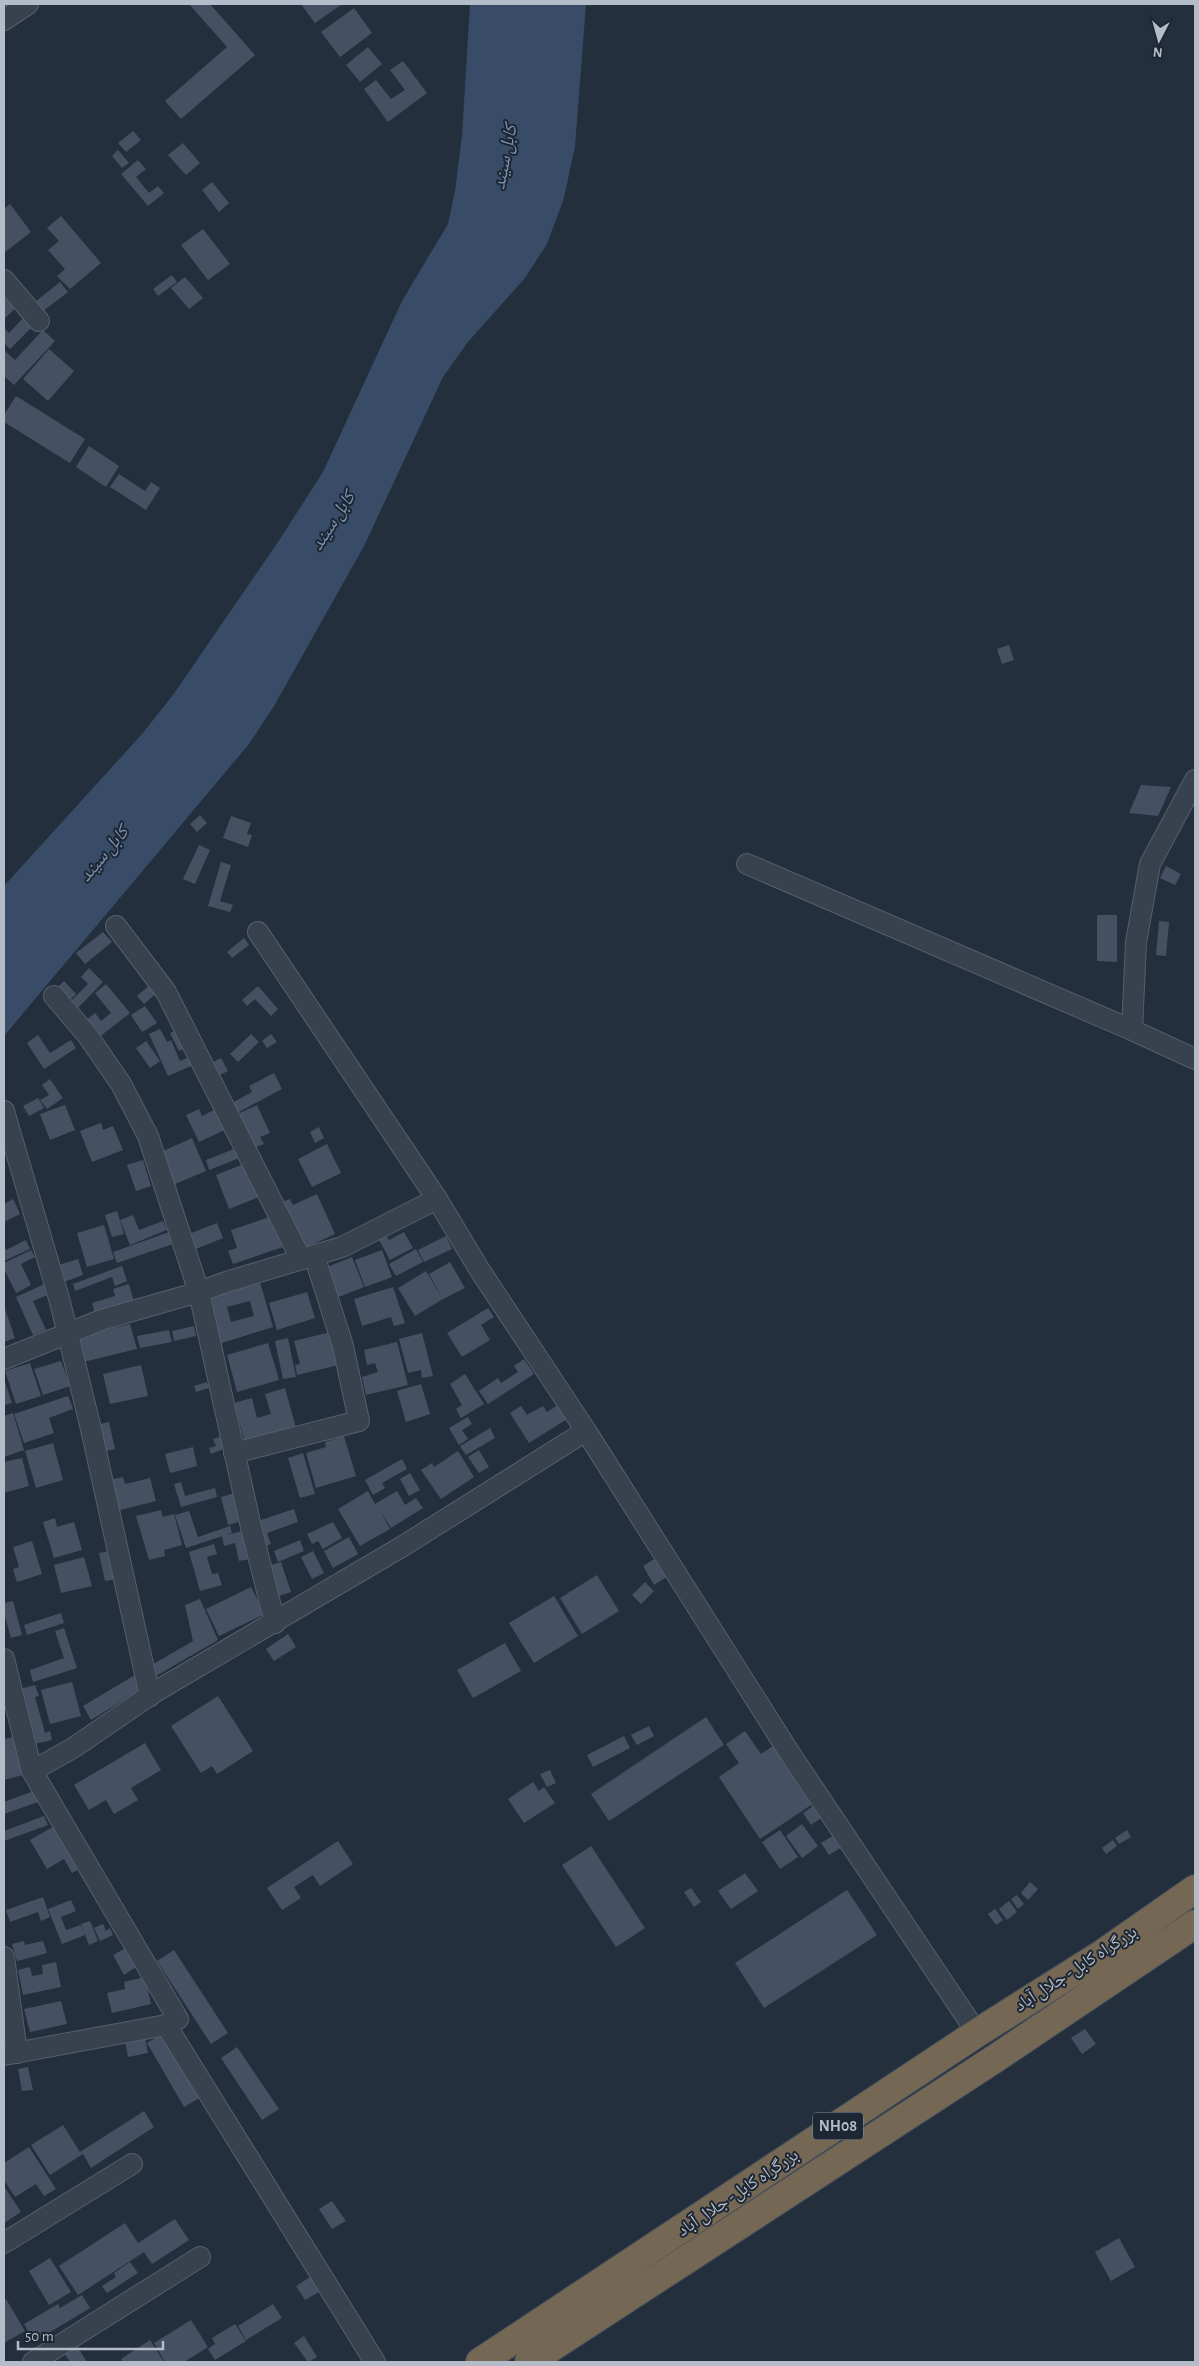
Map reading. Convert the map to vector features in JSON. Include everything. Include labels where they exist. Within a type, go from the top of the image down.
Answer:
[{"type":"highway","name":"بزرگراه کابل- جلال آباد","points":[[480,2362],[977,2033],[1102,1954],[1195,1889]]},
{"type":"highway","name":"بزرگراه کابل- جلال آباد","points":[[529,2362],[996,2058],[1195,1924]]},
{"type":"street","points":[[4,20],[28,4]]},
{"type":"street","points":[[4,280],[39,321]]},
{"type":"street","points":[[1132,1030],[1136,942],[1150,864],[1195,780]]},
{"type":"street","points":[[747,864],[1195,1059]]},
{"type":"street","points":[[116,926],[166,992],[307,1257],[343,1346],[359,1421],[234,1453]]},
{"type":"street","points":[[258,932],[437,1199],[479,1269],[586,1431],[789,1752],[977,2033]]},
{"type":"street","points":[[54,996],[88,1036],[121,1084],[148,1136],[199,1292],[234,1453],[275,1623]]},
{"type":"street","points":[[4,1111],[37,1220],[91,1429],[150,1696]]},
{"type":"street","points":[[4,1358],[101,1320],[199,1292],[342,1247],[437,1199]]},
{"type":"street","points":[[32,1771],[73,1748],[150,1696],[275,1623],[586,1431]]},
{"type":"street","points":[[4,1659],[32,1771],[178,2019],[166,2025],[10,2054],[4,1957]]},
{"type":"street","points":[[166,2025],[375,2362]]},
{"type":"street","points":[[4,2243],[132,2164]]},
{"type":"street","points":[[33,2362],[200,2257]]},
{"type":"water","name":"کابل سيند","points":[[470,4],[586,4],[575,146],[564,198],[547,244],[525,278],[467,343],[443,377],[364,546],[274,706],[249,744],[4,1036],[4,886],[142,734],[173,695],[280,539],[323,472],[402,301],[448,224],[455,191],[462,136]]},
{"type":"building","points":[[189,4],[210,4],[255,55],[181,119],[165,101],[227,47]]},
{"type":"building","points":[[301,4],[342,4],[315,23]]},
{"type":"building","points":[[354,8],[372,33],[340,57],[321,32]]},
{"type":"building","points":[[368,47],[382,64],[360,82],[346,65]]},
{"type":"building","points":[[403,61],[427,93],[388,122],[364,89],[376,80],[391,99],[405,90],[390,70]]},
{"type":"building","points":[[133,131],[141,140],[126,152],[118,143]]},
{"type":"building","points":[[183,143],[200,163],[186,175],[168,155]]},
{"type":"building","points":[[118,150],[129,163],[122,168],[112,156]]},
{"type":"building","points":[[138,160],[146,169],[136,177],[149,193],[158,186],[164,193],[148,206],[121,174]]},
{"type":"building","points":[[212,182],[229,203],[219,212],[202,190]]},
{"type":"building","points":[[10,204],[31,232],[4,253],[4,209]]},
{"type":"building","points":[[61,216],[101,263],[70,289],[57,276],[65,269],[48,250],[59,241],[47,228]]},
{"type":"building","points":[[203,229],[230,264],[208,280],[181,245]]},
{"type":"building","points":[[172,275],[177,282],[158,296],[153,289]]},
{"type":"building","points":[[185,277],[203,298],[189,309],[171,288]]},
{"type":"building","points":[[60,282],[68,292],[42,312],[35,302]]},
{"type":"building","points":[[4,293],[20,304],[4,319]]},
{"type":"building","points":[[27,314],[36,323],[10,349],[4,343],[4,328],[9,333]]},
{"type":"building","points":[[43,330],[55,341],[14,385],[4,376],[4,350],[15,360]]},
{"type":"building","points":[[49,349],[74,371],[48,401],[23,379]]},
{"type":"building","points":[[16,396],[85,439],[70,463],[4,422],[4,415]]},
{"type":"building","points":[[89,446],[119,466],[106,487],[76,467]]},
{"type":"building","points":[[119,474],[145,491],[151,482],[160,488],[146,510],[110,487]]},
{"type":"building","points":[[1009,645],[1014,660],[1002,664],[997,649]]},
{"type":"building","points":[[1141,785],[1171,787],[1158,816],[1129,813]]},
{"type":"building","points":[[200,815],[207,823],[197,832],[190,824]]},
{"type":"building","points":[[231,816],[251,823],[247,834],[252,835],[248,847],[223,838]]},
{"type":"building","points":[[199,845],[210,850],[195,884],[183,879]]},
{"type":"building","points":[[221,862],[231,865],[220,901],[233,905],[230,912],[208,906]]},
{"type":"building","points":[[1166,866],[1181,874],[1175,885],[1160,878]]},
{"type":"building","points":[[1097,915],[1117,915],[1117,962],[1097,961]]},
{"type":"building","points":[[1159,921],[1169,922],[1166,956],[1156,955]]},
{"type":"building","points":[[103,932],[112,942],[85,964],[76,953]]},
{"type":"building","points":[[244,938],[249,945],[232,958],[227,952]]},
{"type":"building","points":[[89,968],[103,982],[76,1010],[69,1003],[88,984],[81,977]]},
{"type":"building","points":[[64,981],[76,994],[68,1002],[56,989]]},
{"type":"building","points":[[152,983],[159,991],[144,1004],[137,996]]},
{"type":"building","points":[[106,984],[130,1013],[98,1038],[85,1021],[95,1013],[101,1021],[111,1013],[95,993]]},
{"type":"building","points":[[258,986],[278,1009],[271,1016],[255,999],[247,1006],[242,1000]]},
{"type":"building","points":[[145,1006],[157,1023],[142,1032],[131,1015]]},
{"type":"building","points":[[181,1028],[190,1046],[179,1051],[170,1033]]},
{"type":"building","points":[[160,1029],[167,1042],[171,1040],[180,1061],[192,1056],[196,1064],[168,1076],[149,1034]]},
{"type":"building","points":[[251,1034],[259,1042],[238,1062],[230,1054]]},
{"type":"building","points":[[271,1034],[277,1042],[267,1048],[262,1041]]},
{"type":"building","points":[[38,1035],[50,1053],[71,1040],[76,1048],[44,1069],[27,1043]]},
{"type":"building","points":[[146,1041],[160,1061],[150,1068],[136,1048]]},
{"type":"building","points":[[221,1058],[228,1071],[218,1076],[211,1063]]},
{"type":"building","points":[[274,1073],[282,1089],[237,1113],[232,1103],[252,1092],[249,1086]]},
{"type":"building","points":[[50,1079],[63,1098],[47,1109],[40,1100],[49,1095],[42,1085]]},
{"type":"building","points":[[38,1098],[44,1108],[29,1116],[23,1106]]},
{"type":"building","points":[[65,1105],[75,1130],[50,1140],[40,1114]]},
{"type":"building","points":[[257,1105],[270,1133],[260,1137],[264,1144],[254,1148],[238,1114]]},
{"type":"building","points":[[199,1109],[202,1116],[214,1110],[216,1115],[220,1113],[227,1129],[199,1142],[186,1115]]},
{"type":"building","points":[[101,1123],[103,1130],[113,1126],[123,1150],[92,1162],[80,1131]]},
{"type":"building","points":[[319,1127],[324,1138],[315,1143],[310,1132]]},
{"type":"building","points":[[192,1138],[206,1171],[175,1184],[161,1152]]},
{"type":"building","points":[[327,1144],[341,1173],[312,1187],[298,1159]]},
{"type":"building","points":[[239,1147],[242,1157],[209,1170],[206,1160]]},
{"type":"building","points":[[143,1160],[151,1186],[136,1191],[127,1165]]},
{"type":"building","points":[[246,1163],[259,1197],[229,1209],[216,1175]]},
{"type":"building","points":[[317,1194],[335,1234],[303,1249],[282,1202],[290,1199],[293,1205]]},
{"type":"building","points":[[13,1199],[20,1214],[4,1222],[4,1204]]},
{"type":"building","points":[[117,1211],[124,1234],[112,1237],[105,1215]]},
{"type":"building","points":[[133,1215],[139,1230],[163,1221],[167,1230],[130,1245],[120,1220]]},
{"type":"building","points":[[273,1216],[283,1247],[233,1264],[228,1251],[237,1248],[231,1230]]},
{"type":"building","points":[[217,1223],[223,1238],[196,1249],[189,1234]]},
{"type":"building","points":[[104,1225],[114,1259],[87,1267],[77,1233]]},
{"type":"building","points":[[172,1231],[176,1243],[117,1263],[113,1252]]},
{"type":"building","points":[[404,1232],[413,1248],[390,1260],[378,1238],[386,1234],[389,1240]]},
{"type":"building","points":[[446,1236],[452,1249],[424,1262],[418,1250]]},
{"type":"building","points":[[26,1240],[30,1249],[4,1261],[4,1246],[6,1250]]},
{"type":"building","points":[[416,1249],[423,1262],[396,1276],[389,1264]]},
{"type":"building","points":[[31,1250],[35,1257],[21,1264],[31,1285],[16,1293],[4,1269],[4,1263]]},
{"type":"building","points":[[382,1250],[392,1277],[365,1287],[355,1260]]},
{"type":"building","points":[[352,1257],[364,1287],[336,1298],[325,1268]]},
{"type":"building","points":[[78,1259],[83,1275],[61,1283],[56,1266]]},
{"type":"building","points":[[450,1262],[465,1288],[443,1299],[429,1274]]},
{"type":"building","points":[[122,1266],[127,1281],[115,1286],[112,1277],[75,1291],[73,1284]]},
{"type":"building","points":[[426,1271],[443,1299],[415,1316],[398,1288]]},
{"type":"building","points":[[260,1282],[273,1327],[219,1344],[205,1299]],"holes":[[[250,1301],[254,1316],[231,1322],[227,1307]]]},
{"type":"building","points":[[47,1283],[52,1293],[33,1301],[46,1330],[33,1335],[16,1297]]},
{"type":"building","points":[[129,1284],[134,1302],[95,1314],[92,1303],[115,1296],[113,1289]]},
{"type":"building","points":[[393,1287],[405,1323],[394,1326],[391,1317],[362,1326],[354,1299]]},
{"type":"building","points":[[307,1292],[315,1318],[277,1330],[269,1303]]},
{"type":"building","points":[[4,1306],[15,1338],[4,1342]]},
{"type":"building","points":[[488,1308],[494,1317],[481,1325],[490,1340],[462,1357],[447,1333]]},
{"type":"building","points":[[130,1324],[137,1349],[83,1362],[77,1337]]},
{"type":"building","points":[[194,1326],[196,1336],[174,1341],[172,1331]]},
{"type":"building","points":[[169,1330],[172,1342],[140,1348],[137,1336]]},
{"type":"building","points":[[335,1331],[343,1364],[297,1375],[295,1365],[300,1364],[294,1341]]},
{"type":"building","points":[[422,1333],[433,1376],[422,1378],[421,1370],[408,1373],[399,1339]]},
{"type":"building","points":[[288,1338],[296,1377],[283,1379],[275,1341]]},
{"type":"building","points":[[397,1342],[408,1385],[366,1395],[362,1377],[378,1372],[375,1363],[367,1365],[364,1350]]},
{"type":"building","points":[[268,1343],[279,1380],[237,1392],[227,1355]]},
{"type":"building","points":[[524,1359],[534,1374],[488,1404],[479,1391],[498,1378],[501,1383],[518,1372],[514,1366]]},
{"type":"building","points":[[61,1361],[70,1386],[43,1395],[34,1369]]},
{"type":"building","points":[[30,1363],[41,1396],[16,1404],[5,1371]]},
{"type":"building","points":[[141,1365],[148,1396],[110,1404],[103,1374]]},
{"type":"building","points":[[465,1374],[484,1404],[461,1418],[456,1409],[462,1405],[450,1384]]},
{"type":"building","points":[[4,1379],[12,1403],[4,1405]]},
{"type":"building","points":[[207,1382],[209,1388],[196,1392],[194,1386]]},
{"type":"building","points":[[421,1384],[430,1414],[406,1422],[397,1391]]},
{"type":"building","points":[[285,1388],[296,1428],[245,1443],[234,1403],[252,1398],[257,1418],[271,1414],[265,1394]]},
{"type":"building","points":[[68,1396],[73,1409],[49,1418],[54,1433],[24,1443],[14,1414]]},
{"type":"building","points":[[558,1405],[567,1419],[529,1443],[510,1413],[521,1406],[527,1415],[543,1406],[547,1412]]},
{"type":"building","points":[[13,1413],[24,1450],[4,1457],[4,1416]]},
{"type":"building","points":[[468,1417],[472,1424],[462,1430],[468,1439],[459,1445],[449,1428]]},
{"type":"building","points":[[109,1422],[115,1449],[103,1452],[97,1425]]},
{"type":"building","points":[[490,1428],[495,1438],[466,1455],[460,1446]]},
{"type":"building","points":[[344,1436],[356,1476],[316,1488],[306,1453],[326,1447],[325,1442]]},
{"type":"building","points":[[220,1437],[224,1449],[211,1454],[209,1448],[216,1446],[213,1439]]},
{"type":"building","points":[[53,1443],[63,1480],[36,1488],[25,1451]]},
{"type":"building","points":[[193,1447],[197,1466],[170,1473],[165,1454]]},
{"type":"building","points":[[479,1450],[489,1467],[479,1473],[468,1457]]},
{"type":"building","points":[[458,1451],[474,1477],[441,1499],[421,1470],[432,1463],[434,1467]]},
{"type":"building","points":[[303,1453],[315,1494],[300,1498],[288,1458]]},
{"type":"building","points":[[22,1458],[29,1486],[4,1493],[4,1462]]},
{"type":"building","points":[[402,1459],[407,1469],[382,1483],[385,1488],[373,1495],[365,1480]]},
{"type":"building","points":[[410,1473],[420,1490],[409,1496],[400,1479]]},
{"type":"building","points":[[123,1477],[125,1484],[150,1478],[156,1501],[116,1511],[109,1480]]},
{"type":"building","points":[[181,1482],[185,1496],[215,1488],[217,1497],[181,1507],[174,1484]]},
{"type":"building","points":[[368,1491],[375,1504],[397,1491],[405,1505],[416,1498],[423,1508],[391,1528],[380,1511],[390,1529],[360,1546],[338,1509]]},
{"type":"building","points":[[235,1493],[242,1521],[228,1525],[221,1497]]},
{"type":"building","points":[[294,1509],[298,1522],[267,1533],[271,1544],[263,1547],[255,1522]]},
{"type":"building","points":[[161,1510],[163,1517],[174,1514],[182,1545],[164,1550],[165,1556],[149,1560],[136,1516]]},
{"type":"building","points":[[189,1511],[198,1537],[230,1526],[232,1533],[186,1548],[175,1515]]},
{"type":"building","points":[[55,1518],[57,1527],[74,1522],[82,1550],[54,1558],[43,1522]]},
{"type":"building","points":[[333,1522],[342,1538],[323,1549],[318,1541],[312,1544],[307,1534]]},
{"type":"building","points":[[243,1531],[250,1559],[239,1561],[235,1543],[224,1546],[222,1536]]},
{"type":"building","points":[[349,1537],[358,1554],[333,1568],[324,1551]]},
{"type":"building","points":[[300,1540],[304,1551],[278,1562],[274,1551]]},
{"type":"building","points":[[32,1541],[42,1574],[17,1582],[13,1569],[19,1567],[13,1547]]},
{"type":"building","points":[[214,1544],[217,1554],[207,1557],[212,1574],[218,1573],[222,1585],[200,1591],[189,1552]]},
{"type":"building","points":[[110,1551],[116,1579],[105,1581],[99,1553]]},
{"type":"building","points":[[313,1551],[324,1573],[312,1579],[301,1557]]},
{"type":"building","points":[[84,1557],[92,1586],[61,1593],[54,1565]]},
{"type":"building","points":[[656,1558],[668,1576],[654,1585],[643,1566]]},
{"type":"building","points":[[281,1562],[291,1592],[276,1597],[267,1566]]},
{"type":"building","points":[[597,1575],[619,1611],[582,1634],[560,1598]]},
{"type":"building","points":[[645,1582],[654,1591],[641,1604],[632,1595]]},
{"type":"building","points":[[251,1587],[265,1614],[219,1636],[206,1609]]},
{"type":"building","points":[[554,1596],[578,1636],[534,1663],[509,1623]]},
{"type":"building","points":[[200,1599],[218,1640],[156,1676],[150,1666],[193,1641],[185,1605]]},
{"type":"building","points":[[13,1601],[22,1635],[11,1638],[4,1613],[4,1603]]},
{"type":"building","points":[[61,1613],[64,1623],[27,1635],[24,1625]]},
{"type":"building","points":[[64,1628],[77,1668],[33,1682],[30,1670],[64,1658],[55,1631]]},
{"type":"building","points":[[288,1634],[296,1647],[274,1661],[266,1649]]},
{"type":"building","points":[[505,1643],[521,1671],[473,1698],[457,1670]]},
{"type":"building","points":[[135,1675],[143,1688],[91,1720],[83,1706]]},
{"type":"building","points":[[72,1682],[81,1716],[50,1724],[41,1690]]},
{"type":"building","points":[[35,1685],[39,1696],[35,1697],[45,1733],[50,1731],[52,1740],[34,1744],[20,1689]]},
{"type":"building","points":[[218,1696],[253,1751],[217,1774],[212,1766],[201,1773],[171,1726]]},
{"type":"building","points":[[706,1717],[724,1745],[609,1821],[591,1794]]},
{"type":"building","points":[[649,1726],[654,1736],[637,1745],[631,1735]]},
{"type":"building","points":[[745,1731],[761,1754],[778,1743],[817,1801],[760,1839],[719,1777],[739,1763],[726,1744]]},
{"type":"building","points":[[624,1736],[630,1748],[593,1767],[587,1755]]},
{"type":"building","points":[[14,1737],[23,1775],[4,1780],[4,1739]]},
{"type":"building","points":[[145,1743],[161,1770],[131,1788],[138,1800],[114,1814],[106,1800],[89,1810],[74,1785]]},
{"type":"building","points":[[550,1770],[556,1783],[547,1787],[540,1774]]},
{"type":"building","points":[[533,1782],[539,1791],[544,1787],[555,1803],[524,1823],[508,1799]]},
{"type":"building","points":[[34,1791],[38,1802],[4,1814],[4,1802]]},
{"type":"building","points":[[816,1804],[824,1816],[811,1825],[803,1813]]},
{"type":"building","points":[[44,1816],[48,1825],[4,1841],[4,1831]]},
{"type":"building","points":[[60,1823],[85,1866],[72,1873],[64,1859],[47,1869],[30,1840]]},
{"type":"building","points":[[802,1824],[818,1846],[802,1858],[786,1836]]},
{"type":"building","points":[[780,1830],[798,1857],[780,1869],[762,1842]]},
{"type":"building","points":[[1127,1830],[1131,1837],[1119,1844],[1115,1838]]},
{"type":"building","points":[[839,1832],[847,1844],[829,1855],[821,1843]]},
{"type":"building","points":[[1113,1840],[1117,1846],[1106,1854],[1102,1848]]},
{"type":"building","points":[[338,1841],[353,1864],[320,1886],[313,1875],[294,1887],[301,1898],[282,1910],[267,1888]]},
{"type":"building","points":[[591,1846],[645,1928],[616,1947],[562,1865]]},
{"type":"building","points":[[745,1873],[758,1891],[731,1909],[718,1891]]},
{"type":"building","points":[[1030,1882],[1038,1889],[1028,1900],[1021,1893]]},
{"type":"building","points":[[691,1888],[701,1902],[694,1907],[684,1892]]},
{"type":"building","points":[[847,1890],[877,1935],[764,2008],[735,1963]]},
{"type":"building","points":[[1017,1895],[1024,1904],[1018,1909],[1011,1899]]},
{"type":"building","points":[[43,1897],[50,1917],[41,1921],[38,1912],[10,1922],[6,1910]]},
{"type":"building","points":[[71,1900],[76,1911],[61,1917],[66,1930],[81,1925],[85,1935],[62,1944],[48,1909]]},
{"type":"building","points":[[1009,1901],[1017,1912],[1007,1920],[999,1909]]},
{"type":"building","points":[[995,1909],[1003,1920],[996,1925],[988,1914]]},
{"type":"building","points":[[90,1921],[98,1941],[89,1945],[81,1924]]},
{"type":"building","points":[[103,1924],[106,1931],[110,1928],[113,1935],[100,1941],[94,1928]]},
{"type":"building","points":[[24,1941],[25,1945],[43,1941],[47,1953],[17,1961],[12,1944]]},
{"type":"building","points":[[126,1948],[136,1967],[124,1975],[113,1955]]},
{"type":"building","points":[[174,1950],[228,2033],[211,2044],[157,1961]]},
{"type":"building","points":[[56,1962],[61,1987],[23,1995],[18,1970],[30,1967],[32,1976],[43,1974],[42,1965]]},
{"type":"building","points":[[145,1977],[151,2004],[112,2013],[107,1993],[125,1989],[124,1982]]},
{"type":"building","points":[[61,2001],[67,2024],[30,2032],[24,2009]]},
{"type":"building","points":[[1085,2029],[1096,2044],[1082,2054],[1071,2038]]},
{"type":"building","points":[[164,2033],[201,2097],[184,2107],[147,2043]]},
{"type":"building","points":[[145,2037],[148,2053],[128,2057],[125,2041]]},
{"type":"building","points":[[237,2047],[279,2109],[262,2120],[221,2058]]},
{"type":"building","points":[[28,2067],[33,2090],[22,2091],[18,2069]]},
{"type":"building","points":[[144,2111],[154,2127],[91,2168],[83,2154],[50,2175],[31,2145],[63,2125],[80,2152]]},
{"type":"building","points":[[29,2147],[56,2189],[44,2196],[36,2184],[15,2197],[4,2180],[4,2163]]},
{"type":"building","points":[[4,2186],[21,2212],[4,2223]]},
{"type":"building","points":[[332,2201],[346,2221],[332,2229],[319,2209]]},
{"type":"building","points":[[175,2219],[189,2240],[152,2264],[144,2252],[78,2295],[59,2266],[125,2223],[138,2243]]},
{"type":"building","points":[[1119,2238],[1135,2267],[1111,2281],[1095,2252]]},
{"type":"building","points":[[50,2258],[71,2292],[49,2305],[29,2271]]},
{"type":"building","points":[[130,2262],[138,2273],[107,2293],[102,2286],[116,2277],[114,2273]]},
{"type":"building","points":[[310,2277],[319,2292],[305,2300],[296,2286]]},
{"type":"building","points":[[82,2295],[90,2308],[34,2342],[24,2324],[58,2304],[60,2308]]},
{"type":"building","points":[[6,2299],[25,2331],[4,2343],[4,2301]]},
{"type":"building","points":[[273,2304],[282,2318],[246,2340],[238,2326]]},
{"type":"building","points":[[191,2320],[208,2347],[184,2362],[165,2362],[154,2343]]},
{"type":"building","points":[[235,2324],[246,2341],[215,2360],[208,2349],[215,2344],[212,2338]]},
{"type":"building","points":[[304,2336],[317,2357],[308,2362],[294,2343]]},
{"type":"building","points":[[150,2340],[164,2362],[123,2362],[121,2359]]},
{"type":"building","points":[[76,2345],[87,2362],[70,2362],[64,2353]]}]
